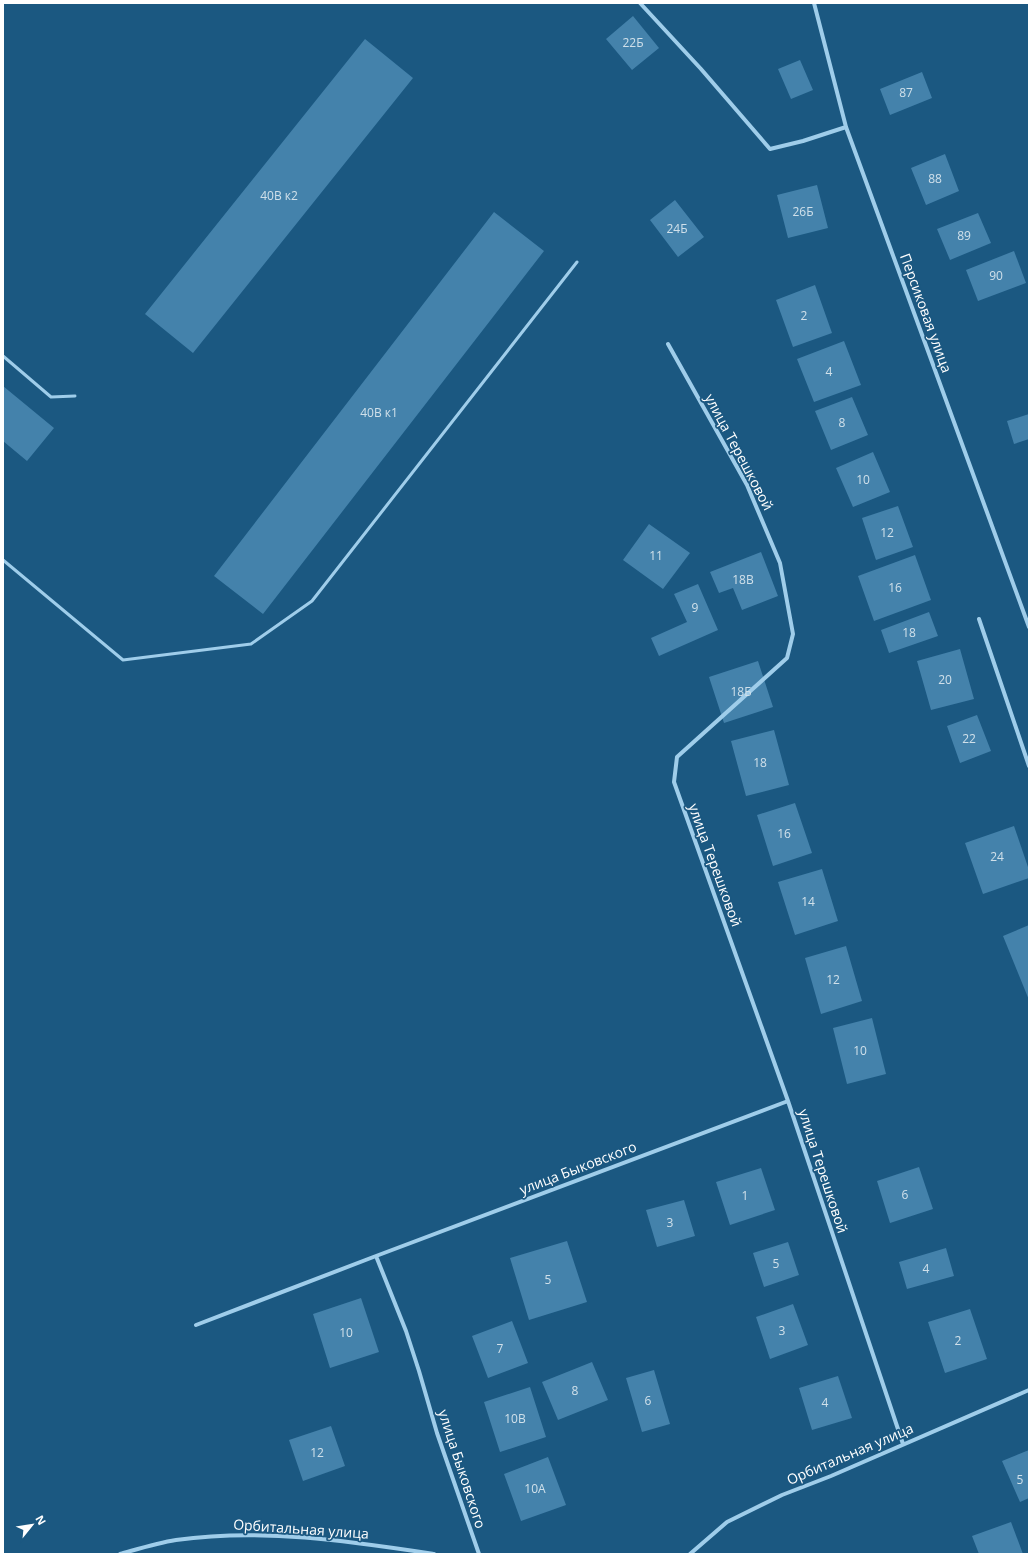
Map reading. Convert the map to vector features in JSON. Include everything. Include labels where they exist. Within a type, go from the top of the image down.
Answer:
[{"type":"street","points":[[640,3],[701,68],[770,149],[803,141],[846,127]]},
{"type":"street","name":"Персиковая улица","points":[[814,3],[846,127],[1029,627]]},
{"type":"street","name":"улица Терешковой","points":[[668,344],[747,485],[780,563],[793,634],[787,658],[678,757],[674,782],[788,1101],[903,1444]]},
{"type":"street","points":[[979,618],[1029,766]]},
{"type":"street","name":"улица Быковского","points":[[196,1325],[788,1101]]},
{"type":"street","name":"улица Быковского","points":[[376,1256],[406,1331],[437,1433],[479,1554]]},
{"type":"street","name":"Орбитальная улица","points":[[690,1554],[727,1522],[782,1495],[830,1476],[1029,1390]]},
{"type":"street","name":"Орбитальная улица","points":[[120,1554],[175,1540],[242,1534],[340,1540],[434,1554]]},
{"type":"lane","points":[[3,560],[123,660],[251,644],[312,601],[577,262]]},
{"type":"lane","points":[[3,356],[52,397],[75,396]]},
{"type":"building","points":[[633,16],[659,48],[632,70],[606,39]]},
{"type":"building","points":[[365,39],[413,78],[193,353],[145,314]]},
{"type":"building","points":[[800,60],[813,90],[791,99],[778,69]]},
{"type":"building","points":[[922,72],[932,98],[890,115],[880,89]]},
{"type":"building","points":[[945,154],[959,191],[926,205],[911,168]]},
{"type":"building","points":[[817,185],[828,228],[788,238],[777,195]]},
{"type":"building","points":[[675,200],[704,237],[678,257],[650,220]]},
{"type":"building","points":[[494,212],[544,251],[263,614],[214,576]]},
{"type":"building","points":[[978,213],[991,243],[950,260],[937,229]]},
{"type":"building","points":[[1014,251],[1026,283],[978,301],[966,270]]},
{"type":"building","points":[[815,285],[832,333],[793,347],[776,300]]},
{"type":"building","points":[[844,341],[861,385],[814,402],[797,359]]},
{"type":"building","points":[[3,386],[54,428],[27,461],[3,441]]},
{"type":"building","points":[[852,397],[868,435],[831,450],[815,411]]},
{"type":"building","points":[[1029,414],[1029,439],[1014,444],[1007,421]]},
{"type":"building","points":[[873,452],[890,492],[853,507],[836,468]]},
{"type":"building","points":[[898,506],[913,547],[876,560],[862,518]]},
{"type":"building","points":[[649,524],[690,553],[663,589],[623,560]]},
{"type":"building","points":[[761,552],[778,596],[742,610],[733,588],[719,593],[710,572]]},
{"type":"building","points":[[915,555],[931,600],[874,621],[858,576]]},
{"type":"building","points":[[698,584],[718,630],[659,656],[651,638],[687,622],[674,594]]},
{"type":"building","points":[[929,612],[938,636],[889,653],[881,630]]},
{"type":"building","points":[[960,649],[974,699],[931,710],[917,661]]},
{"type":"building","points":[[758,661],[773,707],[724,723],[709,677]]},
{"type":"building","points":[[977,715],[991,751],[960,763],[947,726]]},
{"type":"building","points":[[774,730],[789,785],[746,796],[731,741]]},
{"type":"building","points":[[795,803],[812,853],[773,866],[757,815]]},
{"type":"building","points":[[1014,826],[1029,870],[1029,878],[983,894],[965,843]]},
{"type":"building","points":[[822,869],[838,921],[795,935],[778,882]]},
{"type":"building","points":[[1029,925],[1029,1000],[1003,936]]},
{"type":"building","points":[[846,946],[862,1001],[821,1014],[805,958]]},
{"type":"building","points":[[872,1018],[886,1074],[847,1084],[833,1028]]},
{"type":"building","points":[[919,1167],[933,1209],[890,1223],[877,1181]]},
{"type":"building","points":[[761,1168],[775,1210],[730,1225],[716,1182]]},
{"type":"building","points":[[684,1200],[695,1236],[657,1247],[646,1210]]},
{"type":"building","points":[[567,1241],[587,1302],[529,1320],[510,1258]]},
{"type":"building","points":[[788,1242],[799,1275],[764,1287],[753,1253]]},
{"type":"building","points":[[946,1248],[954,1276],[907,1289],[899,1262]]},
{"type":"building","points":[[361,1298],[379,1352],[330,1368],[313,1314]]},
{"type":"building","points":[[793,1304],[808,1345],[770,1359],[756,1317]]},
{"type":"building","points":[[970,1309],[987,1359],[945,1373],[928,1322]]},
{"type":"building","points":[[512,1321],[528,1363],[488,1378],[472,1336]]},
{"type":"building","points":[[592,1362],[608,1400],[558,1420],[542,1382]]},
{"type":"building","points":[[654,1370],[670,1424],[642,1432],[626,1378]]},
{"type":"building","points":[[838,1376],[852,1418],[812,1430],[799,1388]]},
{"type":"building","points":[[530,1387],[546,1437],[500,1452],[484,1402]]},
{"type":"building","points":[[331,1426],[345,1466],[303,1481],[289,1440]]},
{"type":"building","points":[[1029,1450],[1029,1498],[1020,1502],[1002,1461]]},
{"type":"building","points":[[548,1457],[566,1505],[521,1521],[504,1474]]},
{"type":"building","points":[[1011,1522],[1023,1554],[979,1554],[972,1536]]}]
